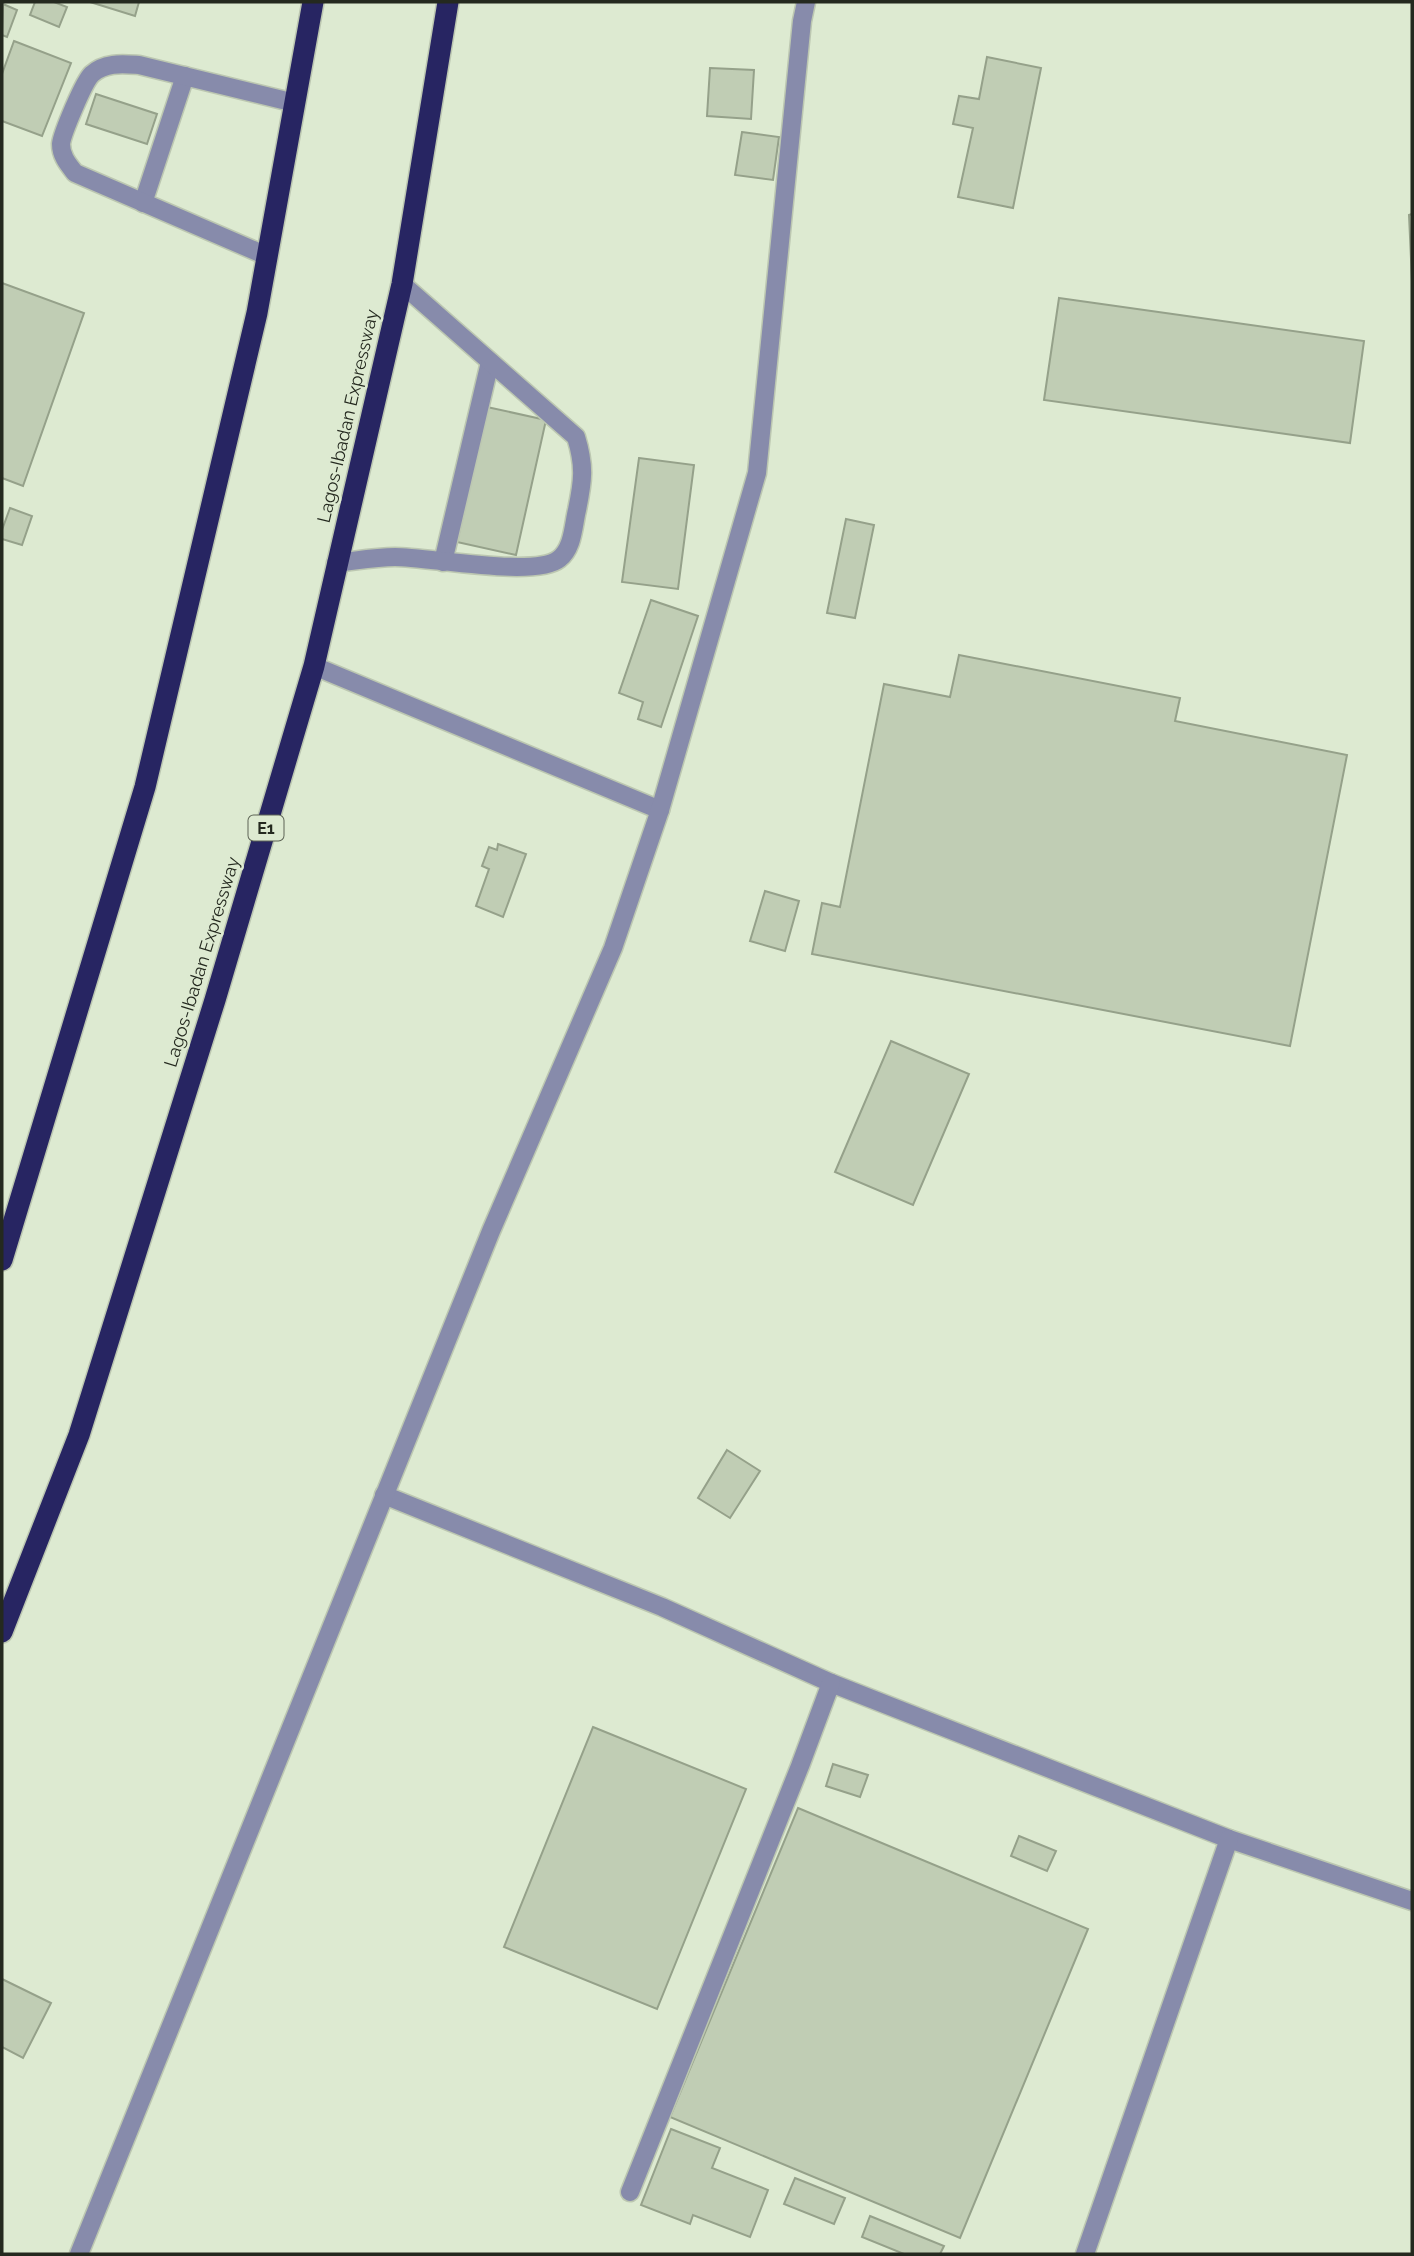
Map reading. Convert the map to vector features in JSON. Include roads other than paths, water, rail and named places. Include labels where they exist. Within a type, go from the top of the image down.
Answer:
[{"type":"highway","points":[[2,1260],[145,787],[257,313],[313,2]]},
{"type":"highway","name":"Lagos-Ibadan Expressway","points":[[2,1632],[79,1435],[211,1013],[314,666],[402,284],[448,2]]},
{"type":"street","points":[[79,2254],[491,1231],[613,948],[660,810],[757,472],[806,2]]},
{"type":"street","points":[[267,256],[75,173],[63,158],[61,143],[82,89],[92,73],[114,64],[139,65],[295,103]]},
{"type":"street","points":[[143,203],[185,76]]},
{"type":"street","points":[[336,563],[392,557],[547,566],[559,559],[569,548],[584,477],[582,456],[576,437],[402,284]]},
{"type":"street","points":[[443,562],[490,362]]},
{"type":"street","points":[[314,666],[660,810]]},
{"type":"street","points":[[384,1495],[662,1607],[831,1683],[1229,1839],[1412,1901]]},
{"type":"street","points":[[630,2192],[831,1683]]},
{"type":"street","points":[[1085,2254],[1229,1839]]}]
